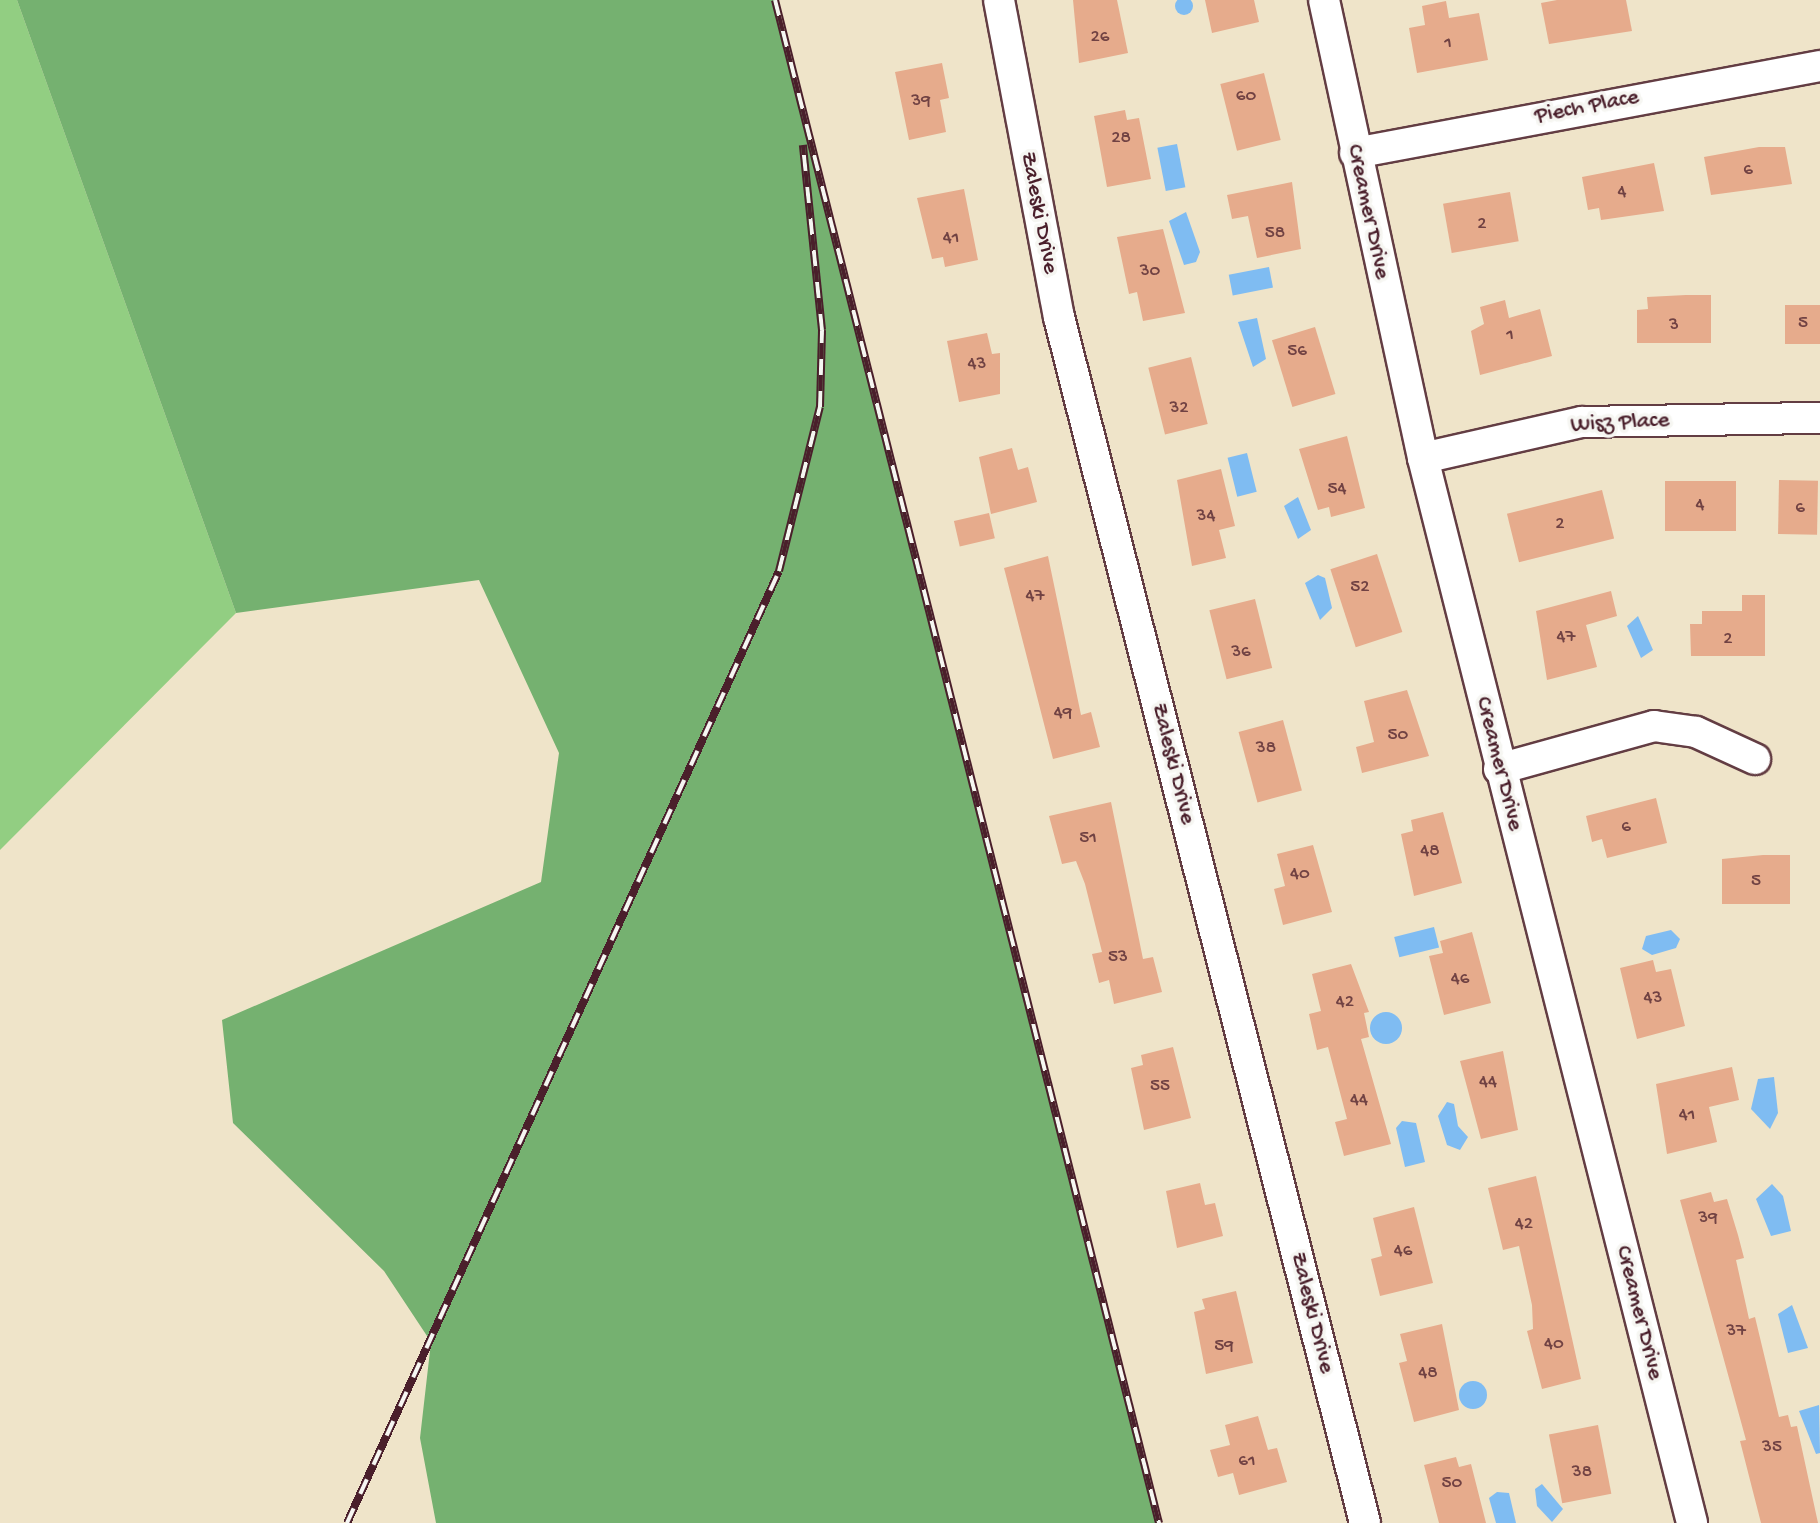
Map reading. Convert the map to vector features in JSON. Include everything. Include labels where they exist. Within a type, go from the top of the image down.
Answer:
[{"type":"street","name":"Zaleski Drive","points":[[999,0],[1059,317],[1365,1523]]},
{"type":"street","name":"Creamer Drive","points":[[1324,0],[1423,458],[1499,769],[1692,1523]]},
{"type":"street","name":"Piech Place","points":[[1355,153],[1820,66]]},
{"type":"street","name":"Wisz Place","points":[[1423,458],[1582,422],[1820,418]]},
{"type":"street","points":[[1499,769],[1654,726],[1696,732],[1755,759]]},
{"type":"green space","points":[[0,0],[17,0],[236,613],[0,850]]},
{"type":"green space","points":[[17,0],[775,0],[1159,1523],[436,1523],[420,1438],[431,1342],[384,1271],[233,1123],[222,1020],[541,882],[559,753],[479,580],[236,613]]},
{"type":"water","points":[[1184,-3],[1190,0],[1193,6],[1190,12],[1184,15],[1178,12],[1175,6],[1178,0]]},
{"type":"water","points":[[1177,144],[1185,187],[1166,191],[1157,148]]},
{"type":"water","points":[[1186,212],[1200,252],[1196,262],[1184,265],[1169,221]]},
{"type":"water","points":[[1269,267],[1273,288],[1233,295],[1229,275]]},
{"type":"water","points":[[1257,318],[1266,359],[1253,367],[1238,322]]},
{"type":"water","points":[[1247,453],[1257,492],[1237,497],[1228,458]]},
{"type":"water","points":[[1298,497],[1311,530],[1298,539],[1284,506]]},
{"type":"water","points":[[1318,575],[1325,578],[1332,608],[1320,620],[1305,583]]},
{"type":"water","points":[[1638,616],[1653,650],[1641,658],[1627,626]]},
{"type":"water","points":[[1434,927],[1439,947],[1399,957],[1394,937]]},
{"type":"water","points":[[1671,930],[1680,939],[1676,948],[1652,955],[1642,949],[1646,936]]},
{"type":"water","points":[[1386,1012],[1397,1017],[1402,1028],[1397,1039],[1386,1044],[1375,1039],[1370,1028],[1375,1017]]},
{"type":"water","points":[[1774,1077],[1778,1113],[1770,1129],[1751,1109],[1758,1079]]},
{"type":"water","points":[[1447,1102],[1454,1104],[1458,1126],[1468,1137],[1460,1150],[1447,1145],[1438,1116]]},
{"type":"water","points":[[1402,1121],[1416,1123],[1425,1162],[1405,1167],[1396,1128]]},
{"type":"water","points":[[1772,1184],[1783,1196],[1791,1231],[1771,1236],[1756,1199]]},
{"type":"water","points":[[1792,1305],[1808,1348],[1788,1353],[1778,1314]]},
{"type":"water","points":[[1473,1381],[1483,1385],[1487,1395],[1483,1405],[1473,1409],[1463,1405],[1459,1395],[1463,1385]]},
{"type":"water","points":[[1819,1405],[1820,1453],[1816,1454],[1799,1411]]},
{"type":"water","points":[[1542,1484],[1563,1509],[1552,1522],[1537,1506],[1535,1489]]},
{"type":"water","points":[[1497,1492],[1509,1493],[1516,1523],[1496,1523],[1489,1498]]},
{"type":"building","points":[[1073,0],[1117,0],[1128,53],[1079,63]]},
{"type":"building","points":[[1205,0],[1254,0],[1259,22],[1212,33]]},
{"type":"building","points":[[1557,0],[1626,0],[1632,31],[1549,44],[1541,3]]},
{"type":"building","points":[[1446,1],[1449,18],[1479,13],[1488,60],[1417,73],[1409,28],[1425,25],[1422,6]]},
{"type":"building","points":[[942,63],[949,98],[940,100],[946,132],[909,140],[895,72]]},
{"type":"building","points":[[1264,73],[1281,140],[1237,151],[1220,84]]},
{"type":"building","points":[[1125,110],[1127,120],[1139,118],[1151,179],[1107,187],[1094,116]]},
{"type":"building","points":[[1759,147],[1785,147],[1792,184],[1711,195],[1704,157]]},
{"type":"building","points":[[1654,163],[1664,211],[1601,220],[1599,208],[1588,210],[1582,177]]},
{"type":"building","points":[[1292,182],[1301,249],[1257,258],[1248,216],[1232,219],[1227,195]]},
{"type":"building","points":[[964,189],[978,260],[945,267],[943,257],[932,259],[917,198]]},
{"type":"building","points":[[1510,192],[1519,241],[1452,253],[1443,204]]},
{"type":"building","points":[[1163,229],[1185,313],[1143,321],[1137,292],[1129,294],[1117,237]]},
{"type":"building","points":[[1711,295],[1711,343],[1637,343],[1637,310],[1648,309],[1647,297]]},
{"type":"building","points":[[1505,300],[1509,318],[1540,309],[1552,356],[1480,375],[1471,331],[1484,324],[1480,307]]},
{"type":"building","points":[[1785,305],[1820,305],[1820,344],[1785,344]]},
{"type":"building","points":[[1315,327],[1335,394],[1292,407],[1272,340]]},
{"type":"building","points":[[987,333],[992,354],[1000,353],[1000,394],[959,402],[947,341]]},
{"type":"building","points":[[1191,357],[1208,424],[1165,435],[1148,368]]},
{"type":"building","points":[[1347,436],[1365,508],[1331,517],[1329,507],[1318,510],[1299,449]]},
{"type":"building","points":[[1012,448],[1018,470],[1028,467],[1037,502],[991,514],[979,457]]},
{"type":"building","points":[[1221,469],[1235,526],[1219,530],[1226,558],[1192,566],[1177,480]]},
{"type":"building","points":[[1779,480],[1818,481],[1817,535],[1778,534]]},
{"type":"building","points":[[1665,481],[1736,481],[1736,531],[1665,531]]},
{"type":"building","points":[[1602,490],[1614,539],[1519,562],[1507,514]]},
{"type":"building","points":[[989,513],[995,538],[960,546],[954,521]]},
{"type":"building","points":[[1377,554],[1402,632],[1356,647],[1330,569]]},
{"type":"building","points":[[1048,556],[1081,715],[1091,712],[1100,747],[1053,759],[1004,568]]},
{"type":"building","points":[[1611,591],[1617,616],[1586,625],[1597,667],[1547,680],[1536,611]]},
{"type":"building","points":[[1742,595],[1765,595],[1765,656],[1691,656],[1690,624],[1702,624],[1702,611],[1742,611]]},
{"type":"building","points":[[1255,599],[1272,668],[1227,679],[1209,610]]},
{"type":"building","points":[[1407,690],[1429,756],[1362,773],[1356,747],[1374,742],[1364,701]]},
{"type":"building","points":[[1283,720],[1302,791],[1257,802],[1239,732]]},
{"type":"building","points":[[1656,798],[1667,843],[1607,858],[1602,839],[1592,842],[1586,816]]},
{"type":"building","points":[[1111,802],[1143,959],[1153,957],[1162,992],[1114,1004],[1109,980],[1099,983],[1092,954],[1102,952],[1085,884],[1076,861],[1062,864],[1049,816]]},
{"type":"building","points":[[1443,812],[1462,883],[1414,896],[1401,834],[1413,831],[1411,820]]},
{"type":"building","points":[[1313,845],[1332,912],[1283,925],[1274,889],[1285,886],[1277,854]]},
{"type":"building","points":[[1790,855],[1790,904],[1722,904],[1722,859]]},
{"type":"building","points":[[1472,932],[1491,1003],[1444,1015],[1429,956],[1443,953],[1440,941]]},
{"type":"building","points":[[1653,960],[1656,972],[1671,969],[1685,1026],[1637,1039],[1620,968]]},
{"type":"building","points":[[1351,964],[1369,1012],[1364,1013],[1369,1037],[1361,1039],[1391,1144],[1344,1156],[1335,1122],[1347,1119],[1328,1047],[1317,1050],[1309,1014],[1321,1011],[1312,974]]},
{"type":"building","points":[[1173,1047],[1191,1118],[1144,1130],[1131,1068],[1143,1065],[1141,1055]]},
{"type":"building","points":[[1503,1051],[1518,1130],[1481,1139],[1460,1061]]},
{"type":"building","points":[[1732,1067],[1739,1100],[1709,1107],[1717,1142],[1667,1154],[1656,1084]]},
{"type":"building","points":[[1536,1176],[1581,1379],[1542,1389],[1527,1331],[1533,1329],[1532,1305],[1519,1246],[1503,1250],[1488,1188]]},
{"type":"building","points":[[1200,1183],[1205,1205],[1215,1203],[1223,1236],[1177,1248],[1166,1191]]},
{"type":"building","points":[[1711,1192],[1714,1202],[1727,1199],[1744,1258],[1736,1260],[1749,1319],[1755,1317],[1779,1417],[1788,1415],[1791,1427],[1797,1426],[1818,1523],[1761,1523],[1740,1441],[1746,1440],[1680,1200]]},
{"type":"building","points":[[1414,1207],[1433,1283],[1380,1296],[1371,1259],[1382,1256],[1373,1218]]},
{"type":"building","points":[[1236,1291],[1253,1363],[1206,1374],[1194,1312],[1205,1309],[1202,1299]]},
{"type":"building","points":[[1442,1324],[1459,1410],[1414,1422],[1399,1363],[1407,1361],[1400,1334]]},
{"type":"building","points":[[1258,1416],[1268,1450],[1277,1448],[1287,1482],[1239,1495],[1233,1473],[1218,1477],[1210,1450],[1230,1445],[1225,1425]]},
{"type":"building","points":[[1598,1425],[1611,1494],[1562,1503],[1549,1435]]},
{"type":"building","points":[[1456,1457],[1459,1467],[1471,1464],[1486,1523],[1439,1523],[1424,1465]]},
{"type":"railway","points":[[775,0],[1159,1523]]},
{"type":"railway","points":[[347,1523],[779,571],[820,407],[822,330],[803,145]]}]
